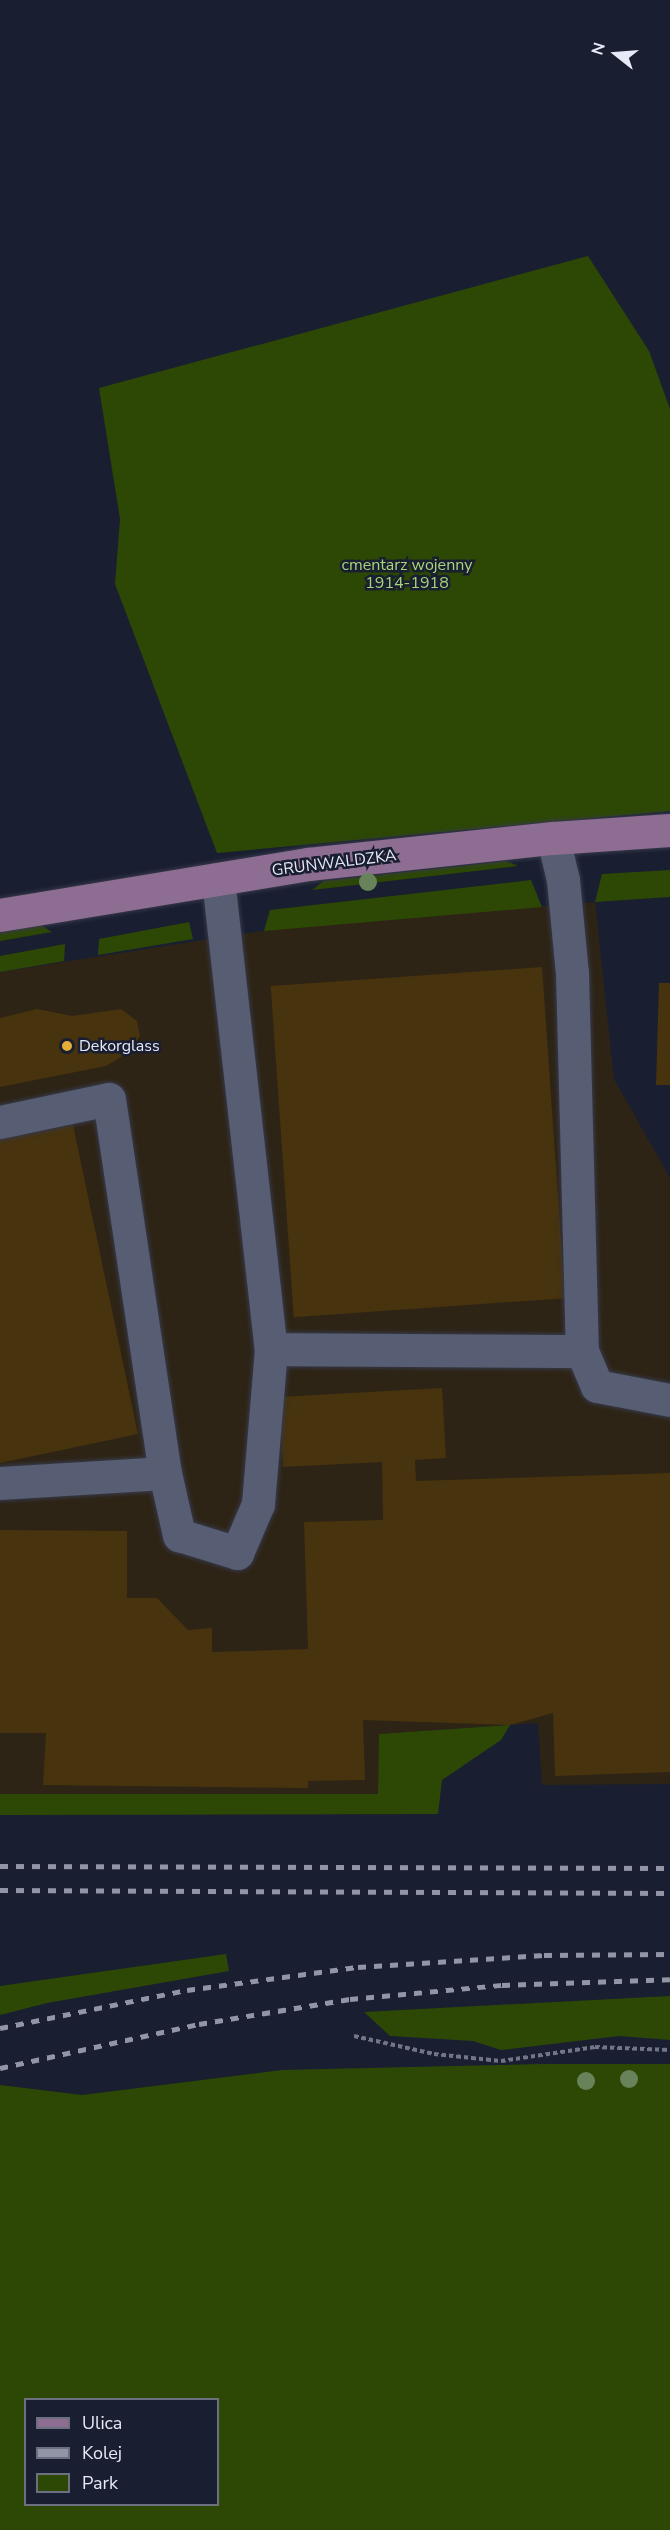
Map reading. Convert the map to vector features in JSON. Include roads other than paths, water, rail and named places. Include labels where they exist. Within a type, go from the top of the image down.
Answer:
[{"type":"main road","name":"GRUNWALDZKA","points":[[0,915],[308,864],[553,838],[670,830]]},
{"type":"lane","points":[[553,838],[563,880],[572,973],[582,1352],[597,1386],[670,1400]]},
{"type":"lane","points":[[0,1122],[108,1099],[165,1473],[179,1535],[237,1554],[258,1504],[271,1349],[218,879]]},
{"type":"lane","points":[[271,1349],[582,1352]]},
{"type":"lane","points":[[0,1483],[165,1473]]},
{"type":"railway","points":[[0,1866],[670,1868]]},
{"type":"railway","points":[[0,1890],[670,1893]]},
{"type":"railway","points":[[0,2028],[187,1990],[358,1967],[544,1955],[670,1954]]},
{"type":"railway","points":[[0,2068],[199,2024],[350,1999],[502,1985],[670,1979]]},
{"type":"place","name":"Dekorglass","points":[[67,1046]]},
{"type":"park label","name":"cmentarz wojenny 1914-1918","points":[[407,574]]}]
